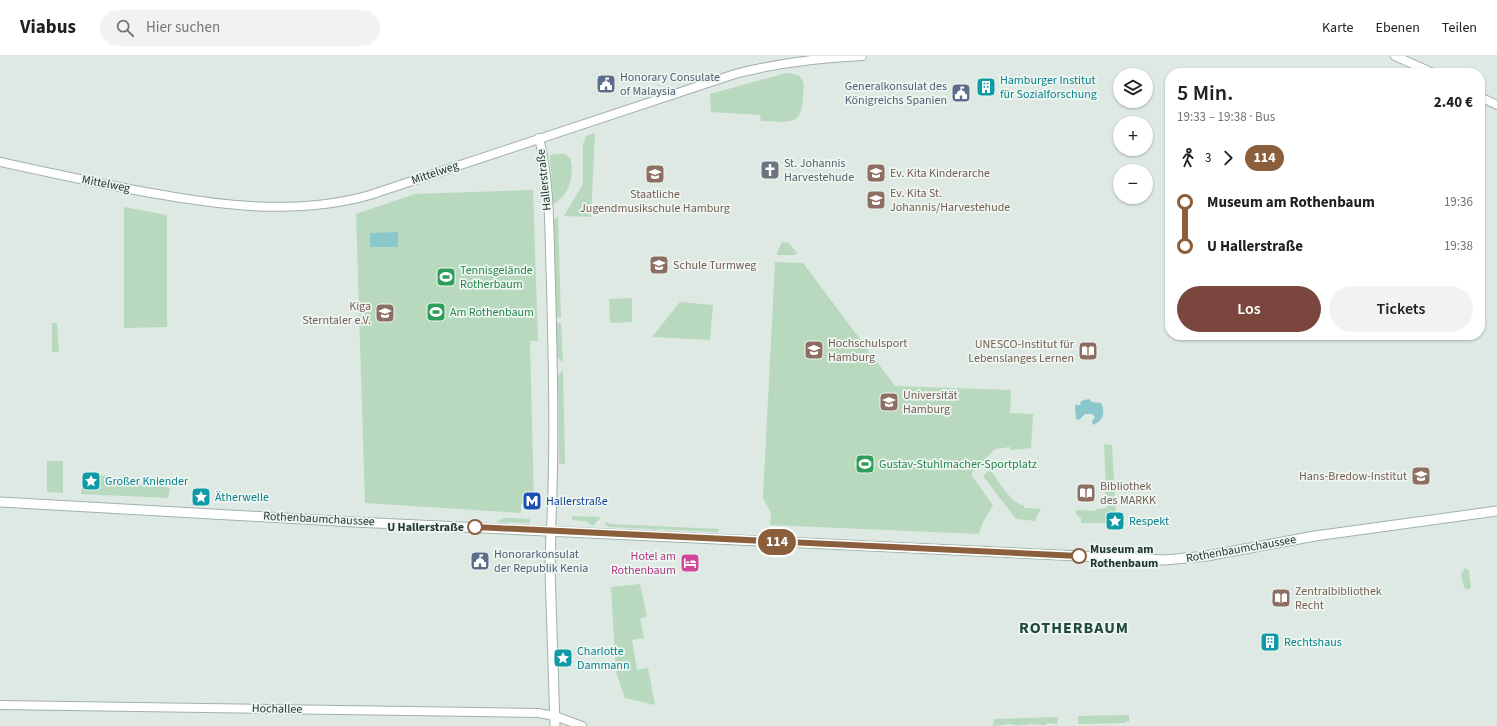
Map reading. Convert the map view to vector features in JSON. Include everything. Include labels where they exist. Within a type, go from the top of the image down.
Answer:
[{"type":"main road","name":"Rothenbaumchaussee","points":[[0,502],[354,522],[1177,560],[1321,535],[1497,510]]},
{"type":"main road","name":"Hallerstraße","points":[[551,530],[550,569],[555,726]]},
{"type":"street","name":"Mittelweg","points":[[0,162],[197,201],[258,207],[324,205],[353,200],[713,81],[762,67],[799,61],[862,56]]},
{"type":"street","points":[[1395,56],[1421,68]]},
{"type":"street","points":[[1485,100],[1497,106]]},
{"type":"street","name":"Hallerstraße","points":[[539,138],[543,154],[548,210],[553,351],[551,530]]},
{"type":"street","name":"Hochallee","points":[[0,705],[512,712],[555,716],[582,726]]},
{"type":"green space","points":[[786,73],[798,75],[804,84],[800,113],[792,121],[761,121],[760,115],[711,112],[710,94]]},
{"type":"green space","points":[[595,133],[591,217],[564,216],[583,184],[583,144],[586,136]]},
{"type":"green space","points":[[565,154],[570,158],[572,171],[567,191],[559,201],[553,204],[550,155]]},
{"type":"green space","name":"Tennisgelände Rotherbaum","points":[[533,190],[538,341],[530,341],[534,504],[521,504],[521,513],[365,503],[356,214],[415,194]]},
{"type":"green space","points":[[124,207],[167,215],[167,327],[124,328]]},
{"type":"green space","points":[[558,216],[561,318],[556,317],[553,222]]},
{"type":"green space","points":[[782,242],[789,243],[797,253],[795,255],[777,255]]},
{"type":"green space","name":"Universität Hamburg","points":[[775,262],[803,263],[895,386],[1011,390],[1010,413],[1033,414],[1031,448],[1010,450],[1010,447],[995,449],[972,472],[972,476],[993,505],[982,524],[979,534],[770,525],[771,513],[763,498]]},
{"type":"green space","points":[[632,298],[632,322],[610,323],[609,299]]},
{"type":"green space","points":[[680,302],[713,305],[710,340],[652,337]]},
{"type":"green space","points":[[52,323],[57,323],[59,352],[52,352]]},
{"type":"green space","points":[[561,323],[563,363],[557,357],[555,324]]},
{"type":"green space","points":[[563,370],[565,464],[559,464],[558,376]]},
{"type":"green space","points":[[1104,444],[1112,445],[1116,515],[1109,523],[1081,523],[1081,518],[1076,514],[1076,510],[1096,511],[1096,509],[1106,508],[1109,503],[1108,497],[1105,494]]},
{"type":"green space","points":[[47,461],[63,461],[63,493],[47,492]]},
{"type":"green space","points":[[990,470],[1010,497],[1019,504],[1024,505],[1024,508],[1041,509],[1036,517],[1036,521],[1016,519],[983,476]]},
{"type":"green space","points":[[96,475],[106,476],[122,485],[165,486],[170,489],[168,498],[81,494],[82,487],[85,482]]},
{"type":"green space","points":[[572,516],[601,517],[593,526],[585,521],[572,520]]},
{"type":"green space","points":[[505,518],[530,519],[530,523],[496,522]]},
{"type":"green space","points":[[606,522],[610,524],[719,529],[718,532],[609,527],[605,525]]},
{"type":"green space","points":[[1465,568],[1469,571],[1471,587],[1468,590],[1464,587],[1461,574]]},
{"type":"green space","points":[[640,584],[647,616],[640,619],[644,638],[632,640],[637,670],[648,668],[655,705],[625,698],[616,672],[611,587]]},
{"type":"green space","points":[[1129,715],[1129,722],[1126,721],[1125,723],[1078,724],[1078,716]]},
{"type":"green space","points":[[1058,717],[1057,724],[1047,723],[1047,725],[1040,725],[1038,723],[1038,725],[1020,724],[1019,726],[1010,724],[993,726],[994,719]]},
{"type":"water","points":[[398,232],[398,247],[370,247],[370,233]]},
{"type":"water","points":[[1089,399],[1092,402],[1101,403],[1103,407],[1103,416],[1093,425],[1092,421],[1095,417],[1092,414],[1085,414],[1079,420],[1076,419],[1075,405],[1080,405],[1081,401]]},
{"type":"bus line","name":"114","points":[[475,527],[1079,556]]},
{"type":"place","name":"Honorary Consulate of Malaysia","points":[[606,84]]},
{"type":"place","name":"Hamburger Institut für Sozialforschung","points":[[986,87]]},
{"type":"place","name":"Generalkonsulat des Königreichs Spanien","points":[[961,93]]},
{"type":"place","name":"St. Johannis Harvestehude","points":[[770,170]]},
{"type":"place","name":"Ev. Kita Kinderarche","points":[[876,173]]},
{"type":"place","name":"Staatliche Jugendmusikschule Hamburg","points":[[655,174]]},
{"type":"place","name":"Ev. Kita St. Johannis/Harvestehude","points":[[876,200]]},
{"type":"place","name":"Schule Turmweg","points":[[659,265]]},
{"type":"place","name":"Tennisgelände Rotherbaum","points":[[446,277]]},
{"type":"place","name":"Am Rothenbaum","points":[[436,312]]},
{"type":"place","name":"Kiga Sterntaler e.V.","points":[[385,313]]},
{"type":"place","name":"Hochschulsport Hamburg","points":[[814,350]]},
{"type":"place","name":"UNESCO-Institut für Lebenslanges Lernen","points":[[1088,351]]},
{"type":"place","name":"Universität Hamburg","points":[[889,402]]},
{"type":"place","name":"Gustav-Stuhlmacher-Sportplatz","points":[[865,464]]},
{"type":"place","name":"Hans-Bredow-Institut","points":[[1421,476]]},
{"type":"place","name":"Großer Kniender","points":[[91,481]]},
{"type":"place","name":"Bibliothek des MARKK","points":[[1086,493]]},
{"type":"place","name":"Ätherwelle","points":[[201,497]]},
{"type":"place","name":"Hallerstraße","points":[[532,501]]},
{"type":"place","name":"Respekt","points":[[1115,521]]},
{"type":"place","name":"U Hallerstraße","points":[[475,527]]},
{"type":"place","name":"Museum am Rothenbaum","points":[[1079,556]]},
{"type":"place","name":"Honorarkonsulat der Republik Kenia","points":[[480,561]]},
{"type":"place","name":"Hotel am Rothenbaum","points":[[690,563]]},
{"type":"place","name":"Zentralbibliothek Recht","points":[[1281,598]]},
{"type":"place","name":"Rechtshaus","points":[[1270,642]]},
{"type":"place","name":"Charlotte Dammann","points":[[563,658]]},
{"type":"district","name":"ROTHERBAUM","points":[[1074,628]]}]
